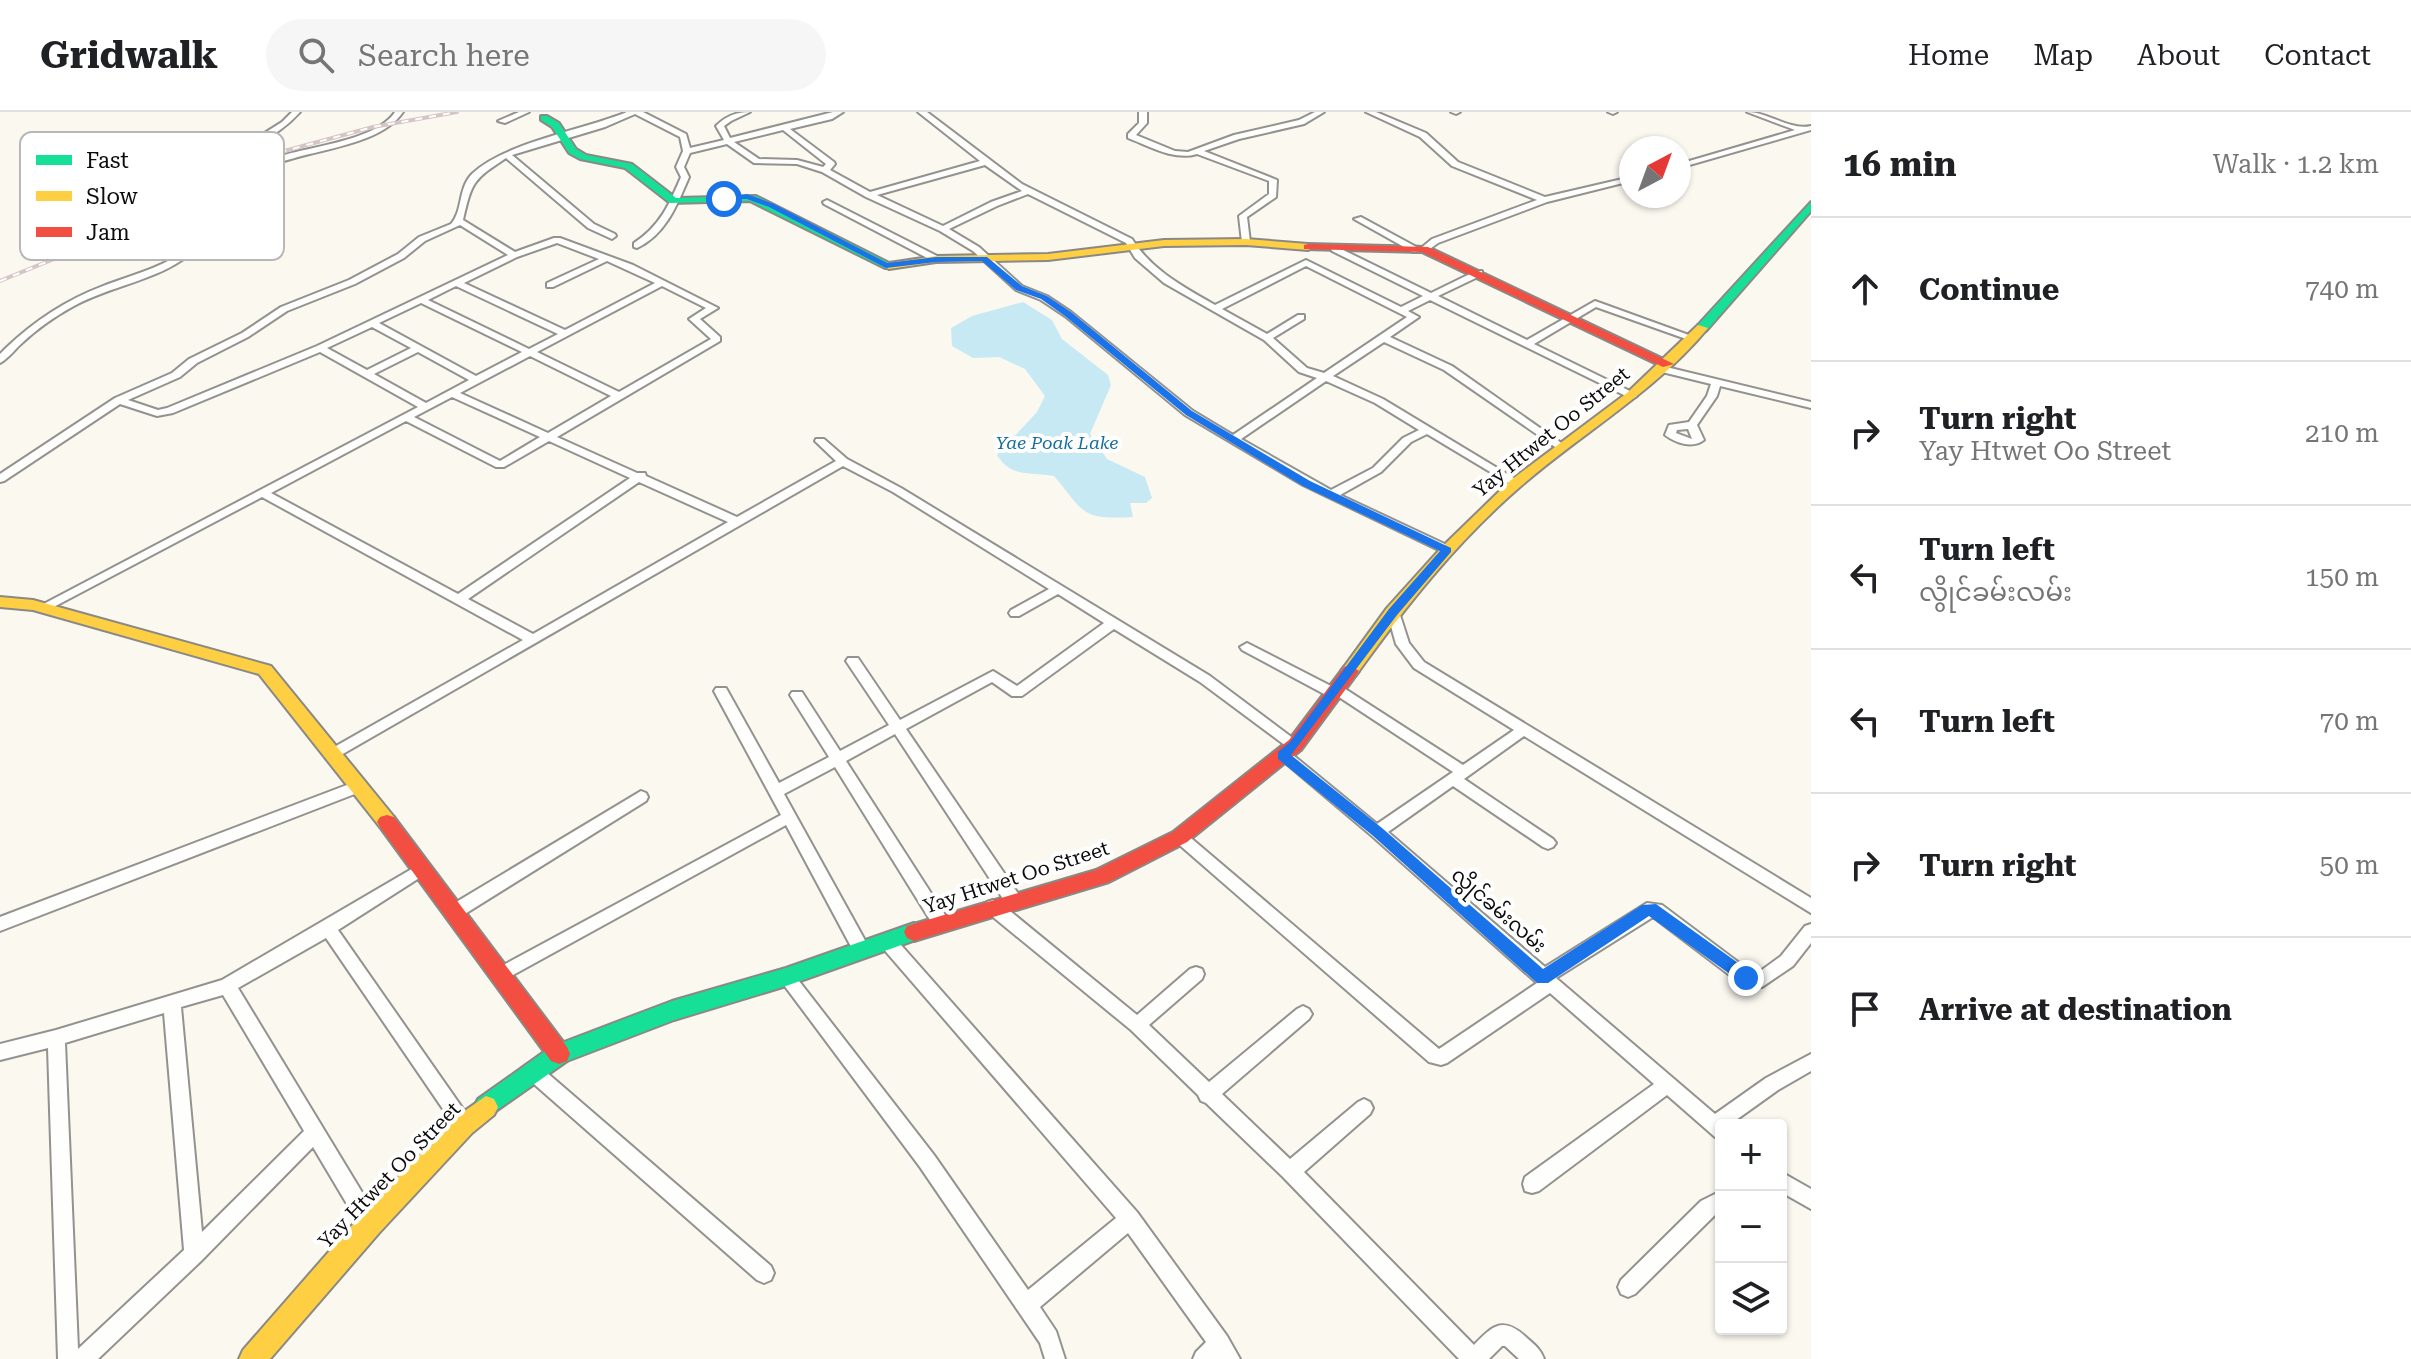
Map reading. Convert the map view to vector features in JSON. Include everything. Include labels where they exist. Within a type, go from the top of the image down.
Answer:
[{"type":"street","points":[[272,132],[296,112]]},
{"type":"street","points":[[284,158],[377,131],[393,121],[399,112]]},
{"type":"street","points":[[502,121],[525,112]]},
{"type":"street","points":[[459,221],[466,189],[474,176],[506,154],[636,112],[683,136],[687,151],[680,167],[685,177],[670,215],[656,233],[637,245]]},
{"type":"street","points":[[746,112],[722,124],[728,141],[757,161],[797,162],[825,170],[869,195],[943,229],[976,249],[1019,288],[1044,298],[1068,314],[1189,413],[1331,495],[1447,550]]},
{"type":"street","points":[[687,151],[839,112]]},
{"type":"street","points":[[922,112],[973,148],[986,162],[1030,191],[1129,241],[1167,281],[1267,338],[1303,370],[1379,401],[1516,483]]},
{"type":"street","points":[[1143,112],[1143,123],[1132,134],[1134,138],[1174,153],[1196,151],[1237,137],[1301,122],[1320,112]]},
{"type":"street","points":[[1370,112],[1423,135],[1455,164],[1544,200]]},
{"type":"street","points":[[1751,112],[1808,131]]},
{"type":"street","points":[[544,118],[556,125],[578,155],[628,166],[674,201],[752,198],[882,265],[936,259],[1048,257],[1131,246],[1246,242],[1335,249],[1420,250],[1435,241],[1544,200],[1619,182]]},
{"type":"street","points":[[783,127],[831,164],[825,170]]},
{"type":"street","points":[[1691,163],[1808,131]]},
{"type":"street","points":[[1196,151],[1273,180],[1273,195],[1243,216],[1246,242]]},
{"type":"street","points":[[506,154],[591,226],[612,236]]},
{"type":"street","points":[[869,195],[986,162]]},
{"type":"street","points":[[943,229],[994,204],[1030,191]]},
{"type":"street","points":[[827,202],[936,259]]},
{"type":"street","name":"Yay Htwet Oo Street","points":[[252,1359],[370,1224],[464,1125],[532,1071],[559,1054],[672,1011],[786,977],[861,949],[1013,900],[1102,876],[1180,837],[1289,750],[1393,612],[1447,550],[1516,483],[1632,396],[1665,366],[1811,205]]},
{"type":"street","points":[[1358,219],[1571,317],[1665,366],[1716,383],[1811,405]]},
{"type":"street","points":[[459,221],[514,255]]},
{"type":"street","points":[[0,479],[119,400],[167,380],[193,361],[245,335],[284,309],[352,282],[401,256],[422,239],[459,221]]},
{"type":"street","points":[[119,400],[157,413],[169,411],[320,348],[514,255],[557,240],[713,308],[694,319],[717,339],[510,460],[495,464],[408,418]]},
{"type":"street","points":[[1335,249],[1632,396]]},
{"type":"street","points":[[550,285],[605,259]]},
{"type":"street","points":[[0,360],[22,336],[79,300],[174,260]]},
{"type":"street","points":[[1216,308],[1306,263],[1402,310],[1414,319],[1234,439]]},
{"type":"street","points":[[1402,310],[1479,273]]},
{"type":"street","points":[[457,283],[564,333]]},
{"type":"street","points":[[42,608],[660,284]]},
{"type":"street","points":[[422,300],[617,395]]},
{"type":"street","points":[[1527,344],[1595,304],[1692,338]]},
{"type":"street","points":[[1267,338],[1301,317]]},
{"type":"street","points":[[372,323],[474,379]]},
{"type":"street","points":[[1384,338],[1448,368],[1562,447]]},
{"type":"street","points":[[320,348],[424,406]]},
{"type":"street","points":[[366,374],[419,348]]},
{"type":"street","points":[[1692,425],[1712,396],[1716,383]]},
{"type":"street","points":[[453,394],[641,475],[736,521]]},
{"type":"street","points":[[1331,495],[1377,470],[1407,440],[1427,430]]},
{"type":"street","name":"လွိုင်ခမ်းလမ်း","points":[[820,441],[843,461],[897,490],[1205,679],[1289,750],[1546,981],[1715,1125]]},
{"type":"street","points":[[334,754],[843,461]]},
{"type":"street","points":[[460,598],[641,475]]},
{"type":"street","points":[[263,493],[532,639]]},
{"type":"street","points":[[1015,613],[1058,589]]},
{"type":"street","points":[[0,602],[42,608],[265,670],[360,786],[559,1054]]},
{"type":"street","points":[[1393,612],[1403,644],[1419,665],[1811,906]]},
{"type":"street","points":[[775,792],[993,676],[1017,693],[1113,623]]},
{"type":"street","points":[[1247,647],[1332,690],[1459,775],[1548,843]]},
{"type":"street","points":[[853,661],[1013,900]]},
{"type":"street","points":[[721,691],[861,949]]},
{"type":"street","points":[[797,695],[941,923]]},
{"type":"street","points":[[1377,832],[1525,729]]},
{"type":"street","points":[[0,924],[360,786]]},
{"type":"street","points":[[454,912],[641,797]]},
{"type":"street","points":[[502,974],[789,817]]},
{"type":"street","points":[[1180,837],[1435,1056],[1441,1057],[1647,910],[1656,910],[1746,978],[1762,980],[1787,961],[1811,931]]},
{"type":"street","points":[[0,1052],[227,986],[422,869]]},
{"type":"street","points":[[993,907],[1137,1025],[1290,1171],[1473,1359],[1497,1336],[1509,1335],[1534,1359]]},
{"type":"street","points":[[328,928],[464,1125]]},
{"type":"street","points":[[887,941],[1130,1219],[1225,1351],[1203,1359]]},
{"type":"street","points":[[1137,1025],[1196,974]]},
{"type":"street","points":[[786,977],[927,1161],[1049,1338],[1055,1359]]},
{"type":"street","points":[[227,986],[370,1224]]},
{"type":"street","points":[[172,1003],[194,1254]]},
{"type":"street","points":[[1207,1095],[1303,1014]]},
{"type":"street","points":[[56,1038],[68,1359]]},
{"type":"street","points":[[1729,1119],[1772,1084],[1811,1062]]},
{"type":"street","points":[[532,1071],[764,1273]]},
{"type":"street","points":[[1532,1184],[1667,1085]]},
{"type":"street","points":[[1290,1171],[1364,1108]]},
{"type":"street","points":[[83,1359],[194,1254],[315,1132]]},
{"type":"street","points":[[1787,1185],[1811,1200]]},
{"type":"street","points":[[1628,1287],[1715,1204]]},
{"type":"street","points":[[1027,1304],[1130,1219]]},
{"type":"water","name":"Yae Poak Lake","points":[[1023,302],[1052,320],[1062,339],[1108,375],[1111,385],[1090,434],[1107,459],[1145,477],[1152,498],[1146,503],[1130,503],[1133,517],[1103,517],[1086,512],[1054,476],[1015,471],[997,455],[1037,412],[1045,396],[1025,369],[999,357],[973,358],[952,346],[951,328],[972,316]]},
{"type":"railway","points":[[284,151],[373,127],[457,112]]},
{"type":"railway","points":[[0,281],[51,260]]},
{"type":"traffic: fast","points":[[544,118],[556,125],[572,151],[583,157],[628,166],[674,201],[752,198],[889,266]]},
{"type":"traffic: fast","points":[[1702,328],[1811,205]]},
{"type":"traffic: fast","points":[[486,1107],[559,1054],[672,1011],[786,977],[914,932]]},
{"type":"traffic: slow","points":[[889,266],[936,259],[1048,257],[1164,243],[1246,242],[1308,247]]},
{"type":"traffic: slow","points":[[1350,671],[1393,612],[1447,550],[1516,483],[1632,396],[1702,328]]},
{"type":"traffic: slow","points":[[0,602],[33,605],[265,670],[387,822]]},
{"type":"traffic: slow","points":[[252,1359],[370,1224],[464,1125],[486,1107]]},
{"type":"traffic: jam","points":[[1308,247],[1424,249],[1668,364]]},
{"type":"traffic: jam","points":[[914,932],[1102,876],[1180,837],[1295,745],[1350,671]]},
{"type":"traffic: jam","points":[[387,822],[559,1054]]},
{"type":"route","points":[[724,199],[747,197],[771,205],[886,266],[936,259],[984,258],[1019,288],[1044,298],[1068,314],[1189,413],[1307,483],[1447,550],[1393,612],[1331,692],[1295,745],[1283,755],[1377,832],[1542,978],[1647,910],[1656,910],[1746,978]]}]
